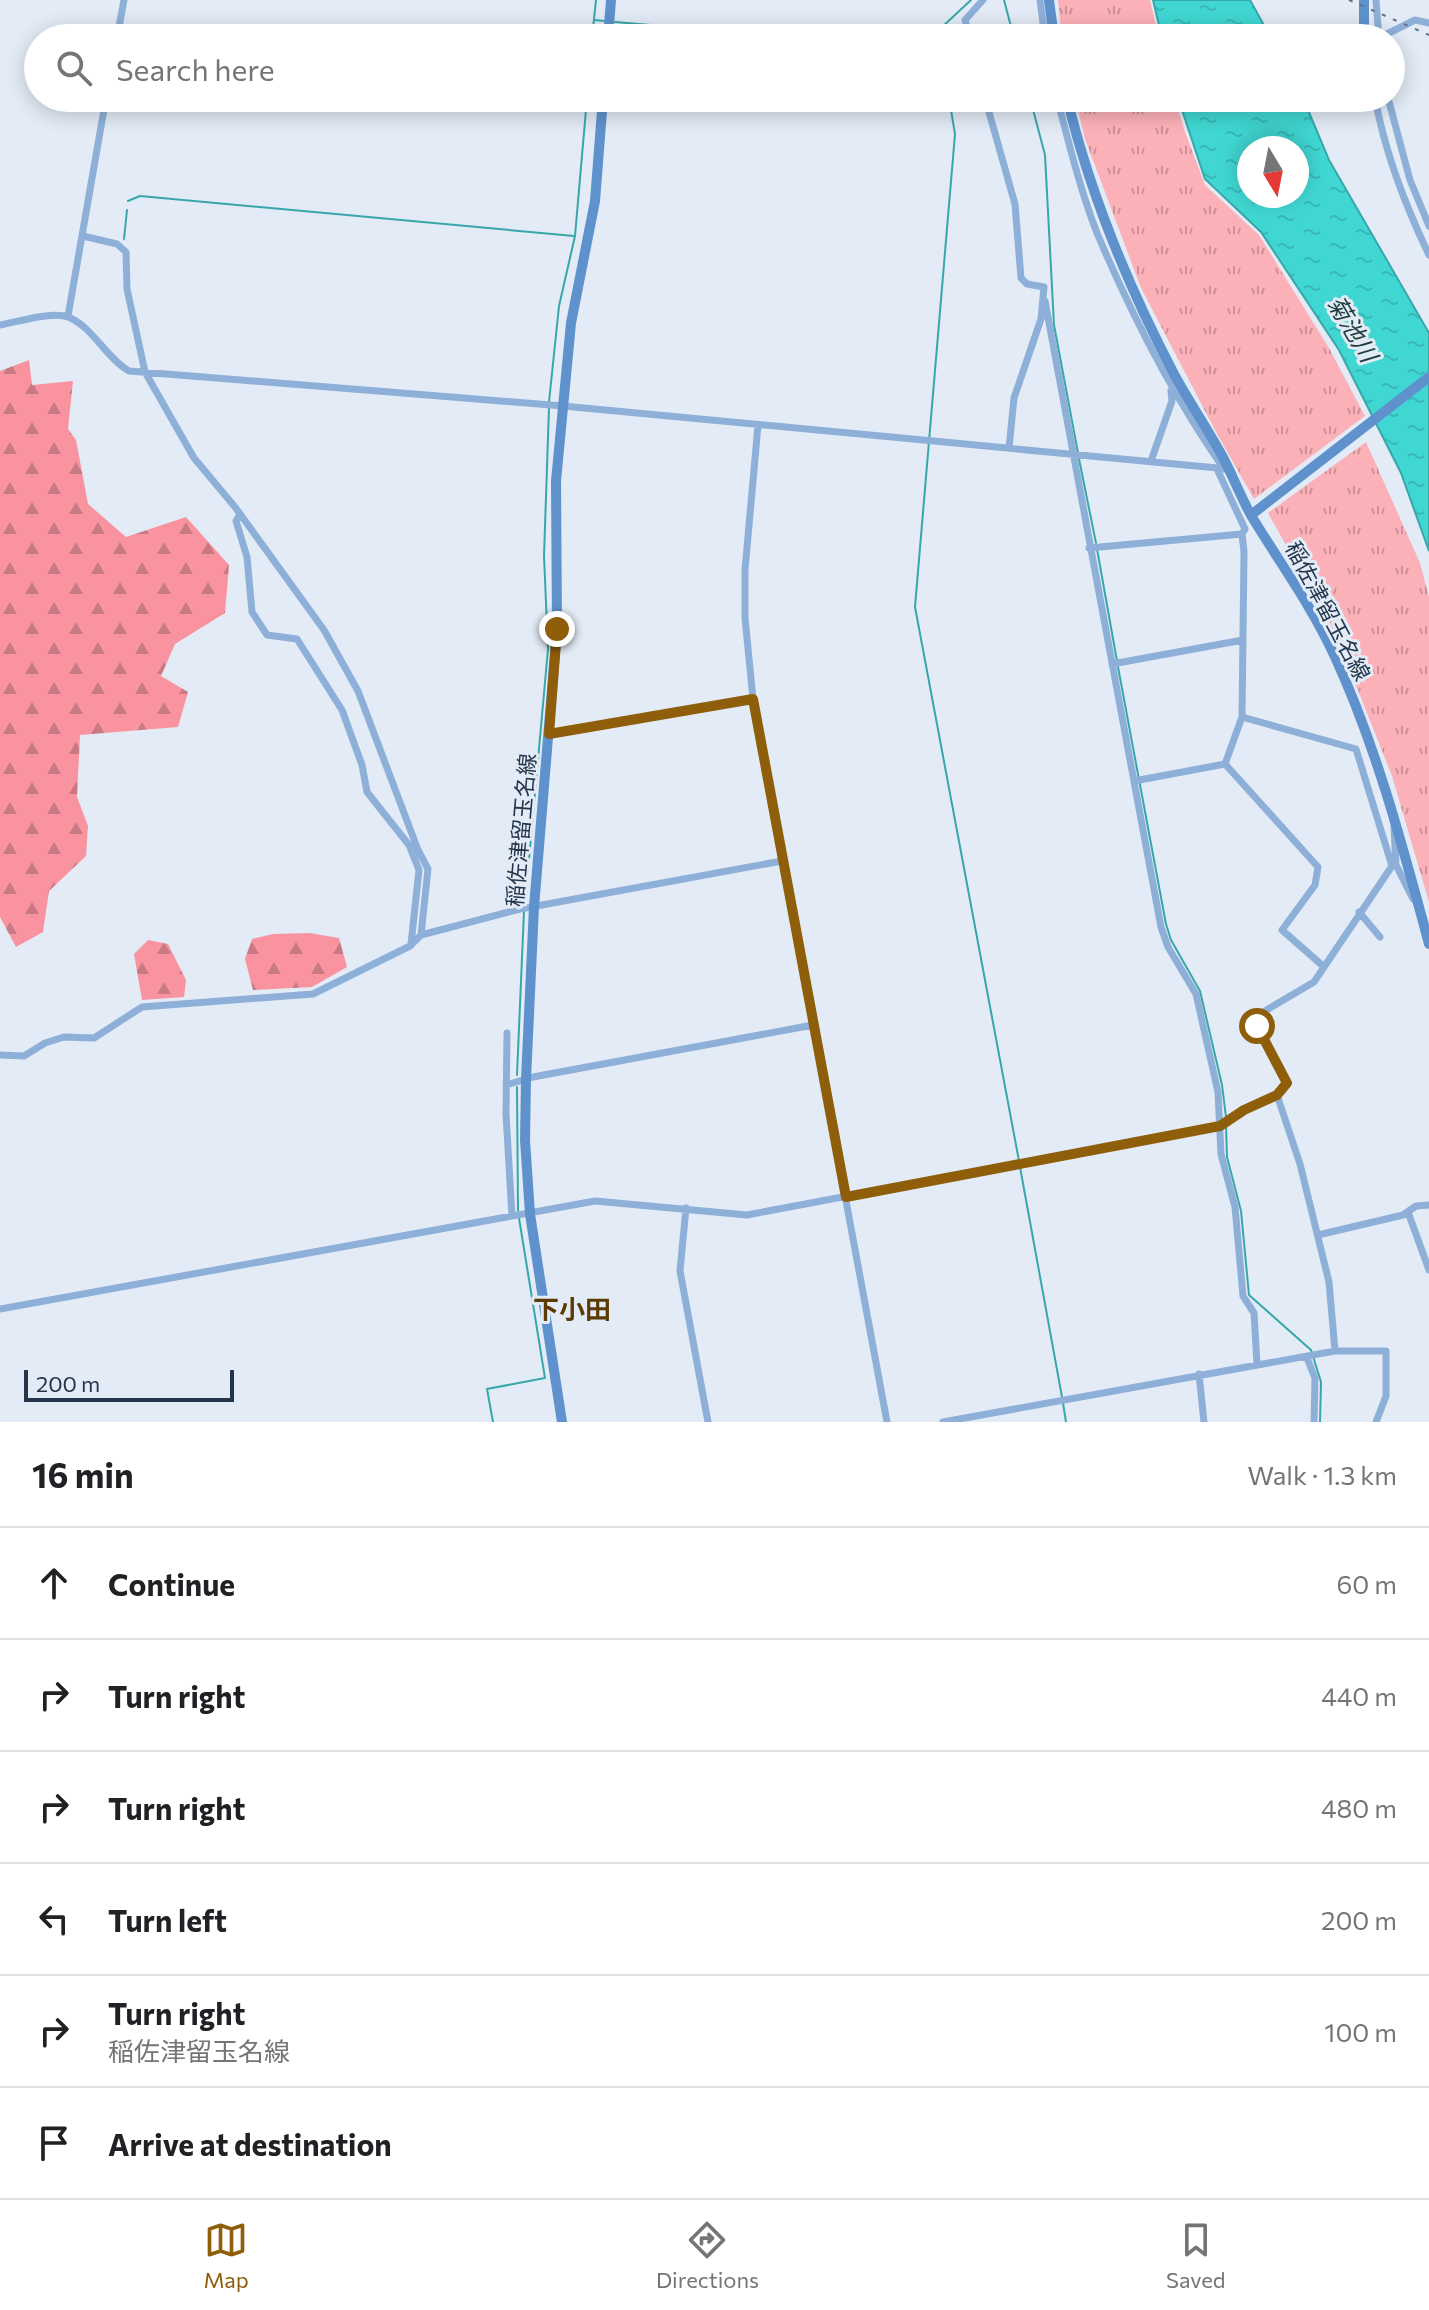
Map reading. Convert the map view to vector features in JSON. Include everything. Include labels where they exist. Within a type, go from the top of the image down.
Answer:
[{"type":"main road","points":[[609,24],[611,0]]},
{"type":"main road","points":[[1049,0],[1052,24]]},
{"type":"main road","points":[[1364,0],[1365,24]]},
{"type":"main road","name":"稲佐津留玉名線","points":[[562,1422],[529,1214],[526,1079],[532,908],[557,629],[554,405],[595,201],[602,112]]},
{"type":"main road","name":"稲佐津留玉名線","points":[[1071,112],[1097,199],[1136,297],[1223,469],[1335,655],[1362,720],[1429,944]]},
{"type":"main road","points":[[1251,515],[1429,377]]},
{"type":"street","points":[[120,24],[124,0]]},
{"type":"street","points":[[966,24],[965,20],[983,0]]},
{"type":"street","points":[[1040,0],[1043,24]]},
{"type":"street","points":[[1376,0],[1378,24]]},
{"type":"street","points":[[1405,25],[1415,20],[1429,23]]},
{"type":"street","points":[[68,316],[104,112]]},
{"type":"street","points":[[989,112],[1015,204],[1021,278],[1027,284],[1044,287],[1161,927],[1168,947],[1196,994],[1218,1092],[1221,1154],[1235,1207],[1243,1296],[1254,1313],[1257,1364]]},
{"type":"street","points":[[1061,112],[1096,231],[1121,288],[1170,384],[1223,469],[1245,529],[1242,534],[1242,717],[1225,764]]},
{"type":"street","points":[[1378,112],[1389,157],[1429,255]]},
{"type":"street","points":[[1392,112],[1410,180],[1429,226]]},
{"type":"street","points":[[83,236],[117,244],[126,252],[127,289],[145,372],[194,458],[240,514],[324,630],[358,691],[428,869],[421,935]]},
{"type":"street","points":[[1009,448],[1014,398],[1045,301]]},
{"type":"street","points":[[0,325],[68,316],[129,371],[554,405],[1223,469]]},
{"type":"street","points":[[1151,461],[1172,401],[1170,384]]},
{"type":"street","points":[[758,425],[745,570],[745,618],[753,699],[887,1422]]},
{"type":"street","points":[[240,514],[236,521],[247,557],[252,612],[267,635],[297,639],[322,676],[342,710],[362,765],[367,792],[409,845],[419,870],[411,945]]},
{"type":"street","points":[[1091,548],[1242,534]]},
{"type":"street","points":[[1113,663],[1243,640]]},
{"type":"street","points":[[549,734],[753,699]]},
{"type":"street","points":[[1242,717],[1356,749],[1394,866],[1420,910]]},
{"type":"street","points":[[1134,781],[1225,764]]},
{"type":"street","points":[[1225,764],[1318,867],[1315,885],[1282,930],[1323,966]]},
{"type":"street","points":[[0,1309],[595,1201],[747,1215],[1220,1126],[1244,1110],[1277,1095],[1287,1083],[1257,1026],[1258,1015],[1314,982],[1359,912],[1394,866],[1393,820]]},
{"type":"street","points":[[0,1055],[24,1056],[45,1043],[64,1037],[94,1038],[142,1007],[313,994],[411,945],[421,935],[520,909],[782,861]]},
{"type":"street","points":[[1359,912],[1380,937]]},
{"type":"street","points":[[506,1085],[813,1025]]},
{"type":"street","points":[[507,1033],[506,1085],[512,1216]]},
{"type":"street","points":[[1277,1095],[1300,1164],[1318,1235],[1332,1299],[1335,1351]]},
{"type":"street","points":[[1318,1235],[1408,1212],[1416,1206],[1429,1205]]},
{"type":"street","points":[[686,1208],[680,1271],[708,1422]]},
{"type":"street","points":[[1408,1212],[1429,1270]]},
{"type":"street","points":[[943,1422],[1335,1351],[1386,1351],[1386,1396],[1376,1422]]},
{"type":"street","points":[[1308,1358],[1315,1378],[1314,1422]]},
{"type":"street","points":[[1199,1374],[1204,1422]]},
{"type":"green space","points":[[1058,0],[1150,0],[1156,24],[1061,24]]},
{"type":"green space","points":[[1078,112],[1179,112],[1205,185],[1259,235],[1329,348],[1365,416],[1254,499],[1141,288],[1085,139]]},
{"type":"green space","points":[[29,360],[32,385],[73,381],[68,429],[76,440],[88,504],[126,537],[186,517],[229,565],[225,613],[175,644],[161,676],[188,692],[178,727],[80,735],[77,797],[88,826],[86,856],[49,891],[43,932],[16,947],[0,917],[0,371]]},
{"type":"green space","points":[[1366,442],[1420,563],[1429,597],[1429,902],[1392,776],[1336,635],[1268,513]]},
{"type":"green space","points":[[309,933],[339,938],[347,967],[312,987],[253,990],[245,959],[252,939],[273,934]]},
{"type":"green space","points":[[148,940],[168,944],[186,980],[184,997],[142,1000],[134,954]]},
{"type":"water","points":[[1153,0],[1250,0],[1263,24],[1159,24]]},
{"type":"water","name":"菊池川","points":[[1183,112],[1309,112],[1329,160],[1429,333],[1429,551],[1401,473],[1339,350],[1261,232],[1205,179]]},
{"type":"waterway","points":[[593,24],[596,0]]},
{"type":"waterway","points":[[945,24],[971,0]]},
{"type":"waterway","points":[[1004,0],[1010,24]]},
{"type":"waterway","points":[[594,20],[605,21]]},
{"type":"waterway","points":[[615,22],[639,24]]},
{"type":"waterway","points":[[549,402],[559,306],[575,236],[586,112]]},
{"type":"waterway","points":[[951,112],[955,134],[915,607],[1019,1161]]},
{"type":"waterway","points":[[1034,112],[1045,155],[1054,325],[1078,453]]},
{"type":"waterway","points":[[128,201],[140,196],[574,236]]},
{"type":"waterway","points":[[124,239],[127,210]]},
{"type":"waterway","points":[[525,904],[548,649],[544,556],[549,408]]},
{"type":"waterway","points":[[1079,459],[1096,543]]},
{"type":"waterway","points":[[1097,549],[1117,661]]},
{"type":"waterway","points":[[1118,667],[1166,924],[1171,940],[1200,991],[1222,1085],[1226,1117]]},
{"type":"waterway","points":[[517,1075],[524,911]]},
{"type":"waterway","points":[[517,1087],[518,1211]]},
{"type":"waterway","points":[[1226,1127],[1227,1157],[1241,1211],[1249,1295],[1311,1350],[1321,1382],[1320,1422]]},
{"type":"waterway","points":[[1020,1167],[1062,1397]]},
{"type":"waterway","points":[[493,1422],[487,1389],[545,1378],[519,1218]]},
{"type":"waterway","points":[[1063,1403],[1066,1422]]},
{"type":"railway","points":[[1349,0],[1404,24]]},
{"type":"railway","points":[[1405,24],[1429,35]]},
{"type":"district","name":"下小田","points":[[572,1310]]},
{"type":"route","points":[[557,629],[549,734],[753,699],[846,1197],[1220,1126],[1244,1110],[1277,1095],[1287,1083],[1257,1026]]}]
